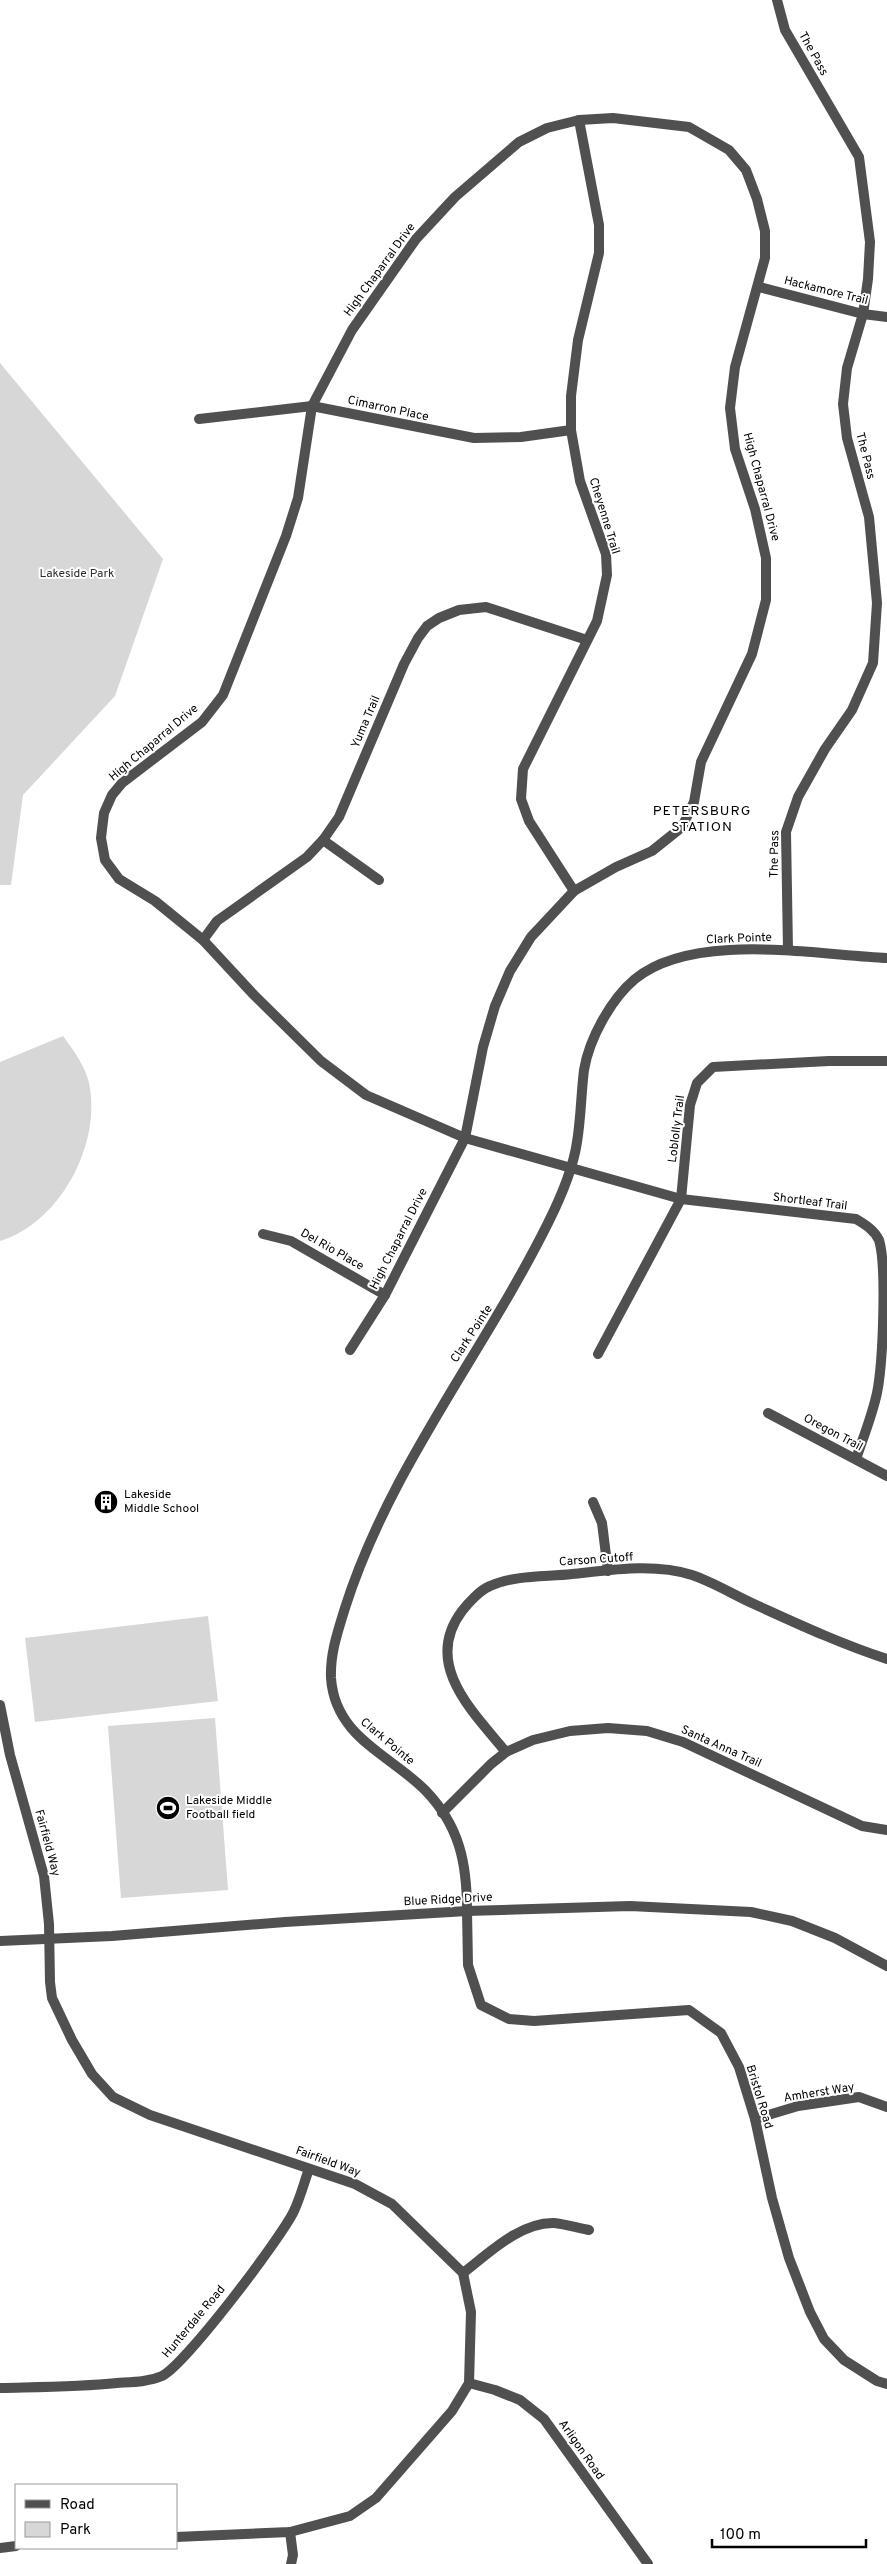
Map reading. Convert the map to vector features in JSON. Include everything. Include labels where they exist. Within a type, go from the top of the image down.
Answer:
[{"type":"street","name":"The Pass","points":[[777,0],[786,30],[859,157],[870,242],[863,314],[847,368],[843,404],[847,438],[869,517],[877,603],[873,664],[852,710],[825,749],[798,797],[786,832],[788,950]]},
{"type":"street","name":"High Chaparral Drive","points":[[350,1350],[385,1295],[465,1138],[483,1047],[495,1006],[510,970],[531,937],[574,891],[616,866],[652,851],[682,827],[694,802],[702,762],[752,654],[766,600],[766,558],[755,509],[735,449],[730,408],[735,367],[759,287],[765,258],[765,231],[757,199],[746,170],[729,150],[689,127],[613,118],[579,120],[547,128],[519,142],[455,197],[416,238],[352,330],[312,406],[298,498],[286,536],[223,695],[202,722],[122,783],[112,795],[104,813],[101,838],[105,860],[119,879],[155,901],[203,940],[254,995],[321,1061],[366,1095],[465,1138],[572,1167]]},
{"type":"street","name":"Cheyenne Trail","points":[[574,891],[529,821],[521,799],[523,769],[597,621],[607,574],[606,554],[580,481],[571,430],[571,396],[578,340],[599,253],[599,225],[579,120]]},
{"type":"street","name":"Hackamore Trail","points":[[759,287],[863,314],[887,317]]},
{"type":"street","name":"Cimarron Place","points":[[199,419],[312,406],[474,438],[521,437],[571,430]]},
{"type":"street","name":"Yuma Trail","points":[[203,940],[217,921],[307,857],[323,840],[339,817],[404,664],[427,626],[439,618],[459,610],[486,608],[587,640]]},
{"type":"street","points":[[323,840],[379,880]]},
{"type":"street","name":"Clark Pointe","points":[[467,1911],[467,1876],[463,1855],[456,1837],[442,1813],[426,1791],[362,1740],[336,1708],[331,1680],[331,1653],[354,1579],[373,1536],[449,1392],[503,1308],[548,1223],[572,1167],[578,1140],[585,1065],[598,1030],[614,1003],[635,979],[668,960],[704,952],[788,950],[887,958]]},
{"type":"street","name":"Loblolly Trail","points":[[598,1354],[681,1199],[690,1105],[697,1083],[709,1070],[714,1067],[829,1061],[887,1061]]},
{"type":"street","name":"Shortleaf Trail","points":[[572,1167],[681,1199],[856,1220],[869,1226],[879,1241],[884,1270],[885,1310],[877,1394],[856,1459]]},
{"type":"street","name":"Del Rio Place","points":[[263,1234],[290,1241],[385,1295]]},
{"type":"street","name":"Oregon Trail","points":[[768,1413],[887,1476]]},
{"type":"street","points":[[593,1502],[602,1523],[608,1571]]},
{"type":"street","name":"Carson Cutoff","points":[[506,1752],[457,1688],[448,1666],[448,1640],[456,1620],[467,1605],[488,1586],[511,1580],[662,1568],[693,1576],[838,1643],[887,1659]]},
{"type":"street","name":"Fairfield Way","points":[[0,1705],[10,1755],[44,1876],[52,1998],[72,2040],[92,2074],[113,2097],[150,2115],[355,2184],[392,2204],[463,2273]]},
{"type":"street","name":"Santa Anna Trail","points":[[442,1813],[491,1764],[506,1752],[533,1740],[570,1732],[608,1728],[647,1732],[683,1742],[862,1826],[887,1830]]},
{"type":"street","name":"Blue Ridge Drive","points":[[0,1941],[112,1936],[285,1922],[467,1911],[630,1906],[751,1912],[792,1921],[826,1935],[887,1966]]},
{"type":"street","name":"Bristol Road","points":[[467,1911],[468,1965],[481,2005],[509,2020],[534,2021],[689,2010],[721,2033],[738,2067],[754,2119],[772,2198],[790,2258],[810,2312],[824,2339],[844,2360],[877,2381],[887,2384]]},
{"type":"street","name":"Amherst Way","points":[[754,2119],[798,2106],[859,2097],[887,2107]]},
{"type":"street","name":"Hunterdale Road","points":[[0,2388],[82,2386],[148,2381],[163,2375],[177,2363],[214,2321],[266,2252],[293,2212],[309,2169]]},
{"type":"street","points":[[178,2537],[290,2532],[350,2516],[376,2498],[452,2411],[469,2383],[471,2312],[463,2273],[505,2241],[533,2226],[554,2223],[589,2230]]},
{"type":"street","name":"Arligon Road","points":[[469,2383],[495,2390],[520,2400],[544,2418],[648,2564]]},
{"type":"street","points":[[290,2532],[293,2555],[291,2564]]},
{"type":"street","points":[[0,2548],[15,2546]]},
{"type":"green space","name":"Lakeside Park","points":[[0,363],[163,559],[115,696],[23,795],[11,885],[0,885]]},
{"type":"green space","points":[[63,1036],[82,1064],[89,1083],[91,1107],[89,1131],[82,1155],[72,1178],[58,1199],[41,1217],[22,1232],[0,1241],[0,1062]]},
{"type":"green space","points":[[208,1616],[218,1701],[35,1722],[25,1638]]},
{"type":"green space","name":"Lakeside Middle Football field","points":[[215,1718],[228,1890],[121,1898],[108,1726]]},
{"type":"place","name":"Lakeside Middle School","points":[[106,1502]]},
{"type":"place","name":"Lakeside Middle Football field","points":[[168,1808]]},
{"type":"district","name":"PETERSBURG STATION","points":[[702,820]]}]
